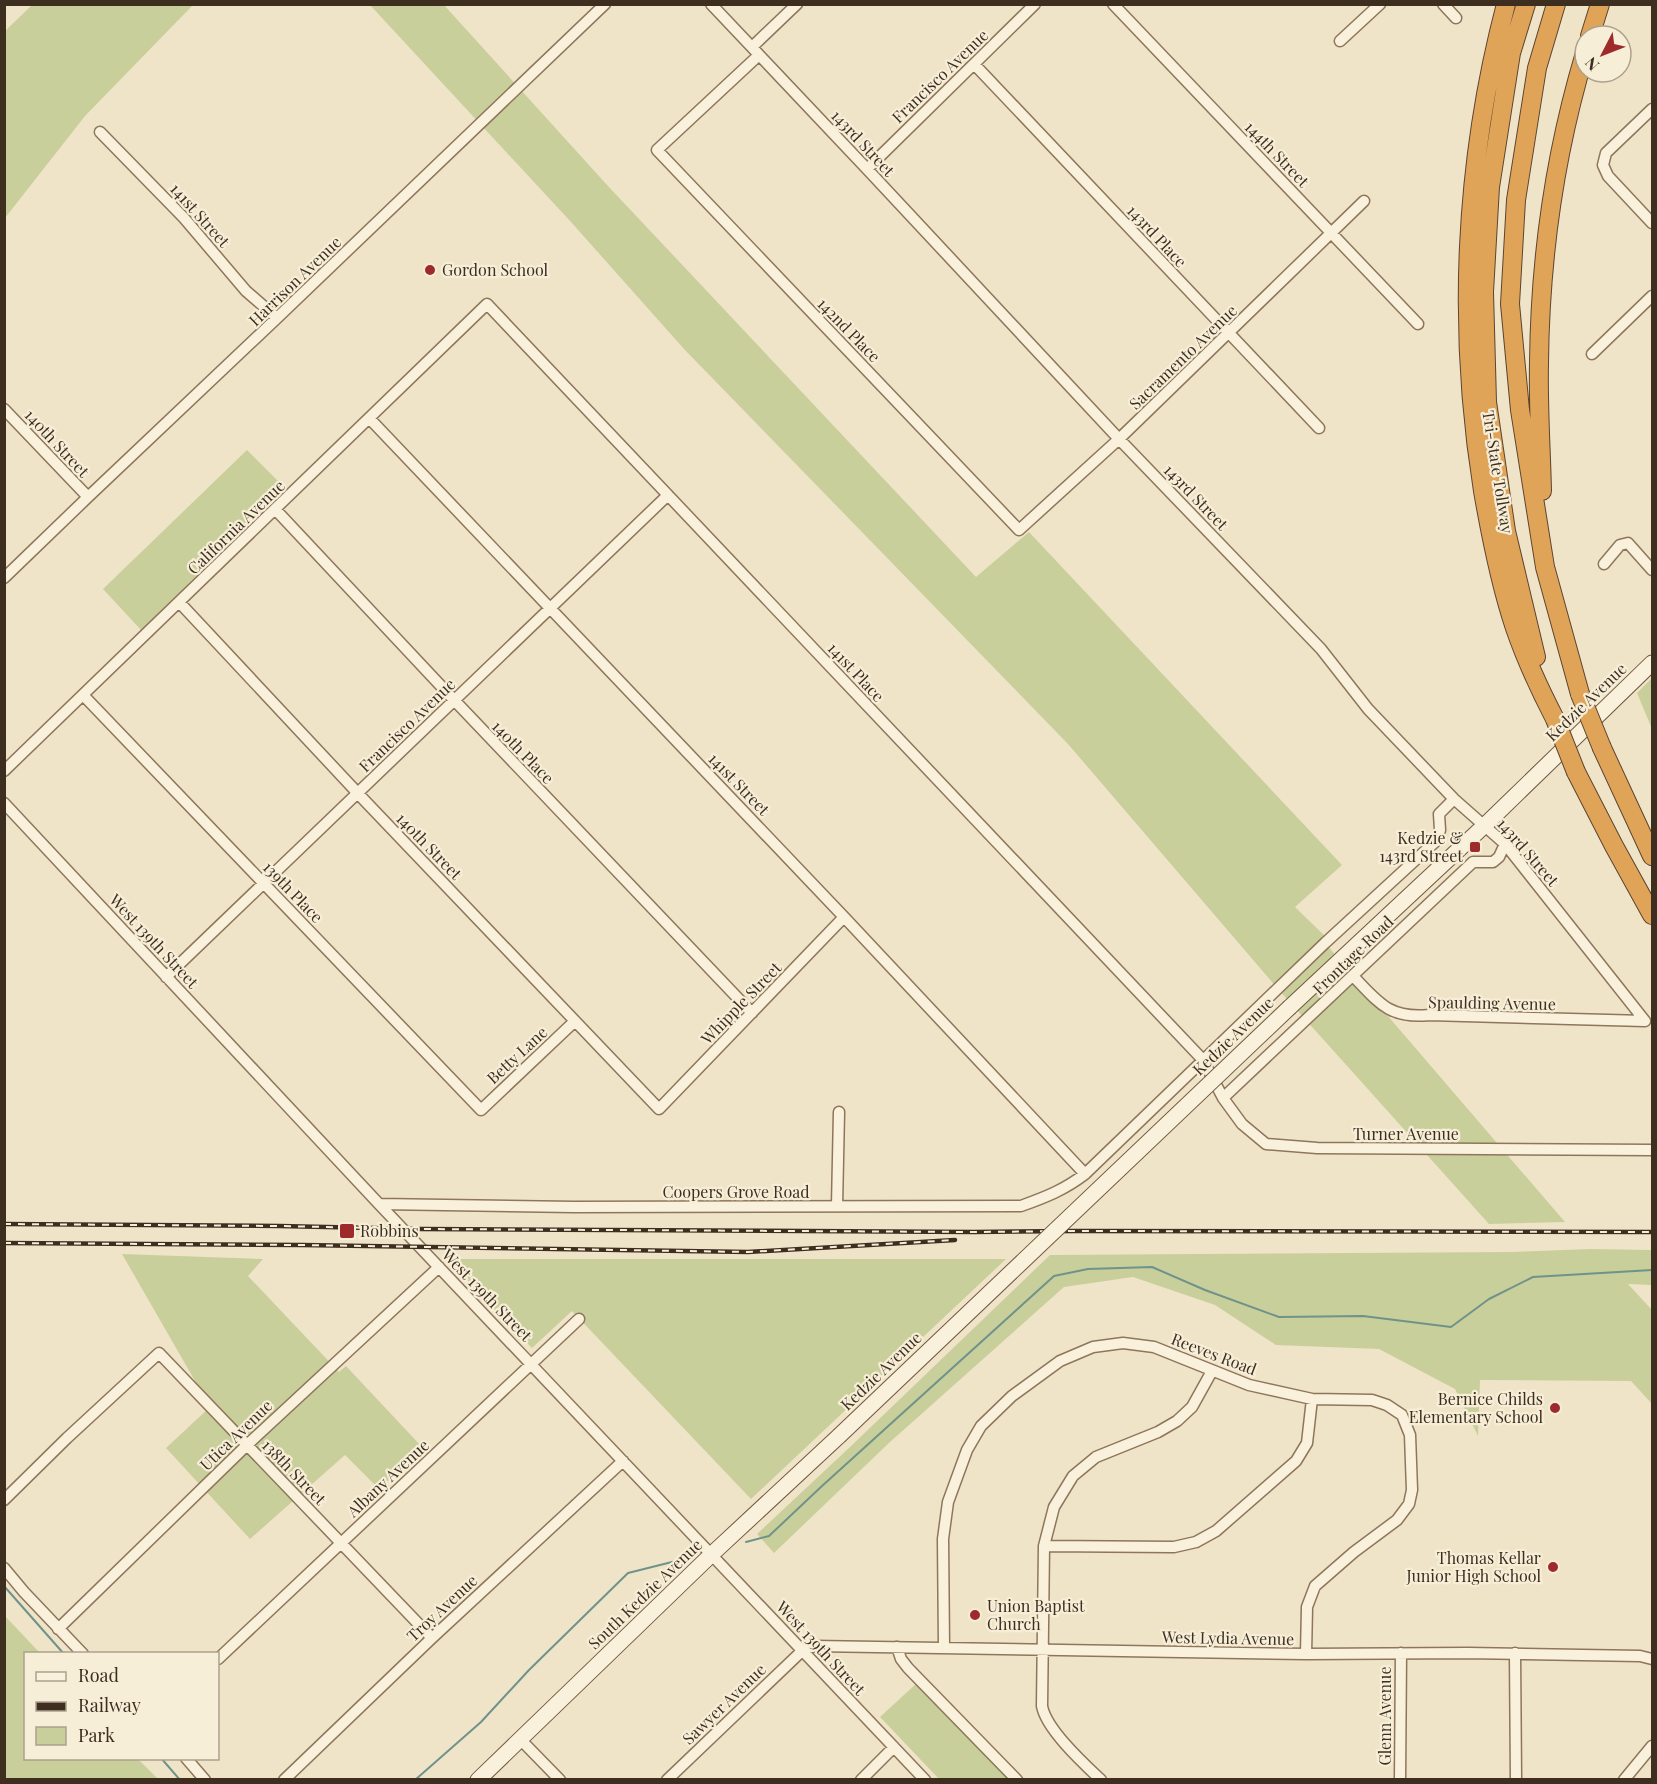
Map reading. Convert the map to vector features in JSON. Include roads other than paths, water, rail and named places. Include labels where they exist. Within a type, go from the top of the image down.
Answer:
[{"type":"highway","points":[[1496,44],[1494,17],[1497,4]]},
{"type":"highway","points":[[1506,4],[1496,44],[1476,153],[1468,250],[1469,368],[1473,421],[1488,518],[1507,603],[1523,650],[1555,720]]},
{"type":"highway","name":"Tri-State Tollway","points":[[1526,4],[1511,53],[1490,186],[1484,292],[1486,391],[1506,531],[1538,664],[1555,720],[1576,772],[1653,915]]},
{"type":"highway","name":"Tri-State Tollway","points":[[1556,4],[1537,68],[1516,200],[1510,304],[1520,410],[1545,567],[1580,694],[1602,748],[1653,856]]},
{"type":"highway","points":[[1594,24],[1600,4]]},
{"type":"highway","points":[[1545,567],[1539,363],[1544,279],[1550,215],[1560,151],[1576,84]]},
{"type":"main road","name":"Kedzie Avenue","points":[[839,1436],[1653,663]]},
{"type":"main road","name":"South Kedzie Avenue","points":[[478,1779],[712,1554],[839,1436]]},
{"type":"street","name":"Harrison Avenue","points":[[4,578],[605,4]]},
{"type":"street","name":"143rd Street","points":[[711,4],[1119,439],[1320,649],[1368,709],[1454,799],[1504,844],[1645,1021]]},
{"type":"street","points":[[756,51],[797,4]]},
{"type":"street","name":"Francisco Avenue","points":[[867,169],[1035,4]]},
{"type":"street","name":"144th Street","points":[[1113,4],[1418,324]]},
{"type":"street","points":[[1340,41],[1380,4]]},
{"type":"street","points":[[1443,4],[1456,18]]},
{"type":"street","name":"142nd Place","points":[[756,51],[657,150],[1018,530]]},
{"type":"street","name":"143rd Place","points":[[974,64],[1319,428]]},
{"type":"street","points":[[1653,109],[1606,153],[1603,165],[1608,176],[1653,223]]},
{"type":"street","name":"141st Street","points":[[100,132],[184,218],[246,291],[277,318]]},
{"type":"street","name":"Sacramento Avenue","points":[[1018,530],[1119,439],[1364,201]]},
{"type":"street","points":[[1592,354],[1653,296]]},
{"type":"street","name":"California Avenue","points":[[4,771],[487,304]]},
{"type":"street","name":"141st Place","points":[[487,304],[1203,1060]]},
{"type":"street","name":"140th Street","points":[[4,409],[88,497]]},
{"type":"street","name":"141st Street","points":[[369,418],[1085,1173]]},
{"type":"street","name":"Francisco Avenue","points":[[166,977],[668,495]]},
{"type":"street","name":"140th Place","points":[[275,509],[454,701],[752,1013]]},
{"type":"street","points":[[1604,564],[1620,545],[1628,543],[1653,570]]},
{"type":"street","name":"140th Street","points":[[179,602],[659,1109]]},
{"type":"street","name":"139th Place","points":[[83,695],[481,1110]]},
{"type":"street","name":"Coopers Grove Road","points":[[380,1204],[574,1207],[1021,1206],[1053,1194],[1068,1187],[1085,1173],[1325,943],[1436,841],[1440,830],[1439,814],[1454,799]]},
{"type":"street","name":"West 139th Street","points":[[4,803],[439,1267],[925,1779]]},
{"type":"street","name":"Frontage Road","points":[[1223,1098],[1473,862],[1493,862],[1499,857],[1504,844]]},
{"type":"street","name":"Whipple Street","points":[[659,1109],[844,917]]},
{"type":"street","name":"Spaulding Avenue","points":[[1353,976],[1387,1009],[1412,1017],[1429,1015],[1645,1021]]},
{"type":"street","name":"Betty Lane","points":[[481,1110],[575,1021]]},
{"type":"street","name":"Turner Avenue","points":[[1203,1060],[1223,1098],[1242,1124],[1266,1144],[1317,1148],[1653,1150]]},
{"type":"street","points":[[837,1206],[839,1112]]},
{"type":"street","name":"Utica Avenue","points":[[58,1629],[247,1445],[439,1267]]},
{"type":"street","name":"Albany Avenue","points":[[219,1658],[579,1319]]},
{"type":"street","name":"Reeves Road","points":[[944,1647],[943,1539],[948,1502],[967,1450],[981,1426],[1012,1396],[1060,1360],[1093,1347],[1124,1343],[1154,1347],[1249,1385],[1312,1399],[1372,1400],[1388,1405],[1402,1415],[1410,1435],[1412,1490],[1409,1504],[1397,1520],[1354,1552],[1315,1586],[1306,1607],[1306,1654]]},
{"type":"street","name":"138th Street","points":[[4,1500],[159,1353],[432,1638]]},
{"type":"street","points":[[1101,1779],[1054,1730],[1042,1706],[1044,1546],[1054,1507],[1073,1476],[1096,1457],[1158,1432],[1177,1421],[1192,1407],[1212,1371]]},
{"type":"street","points":[[1044,1546],[1174,1547],[1196,1542],[1216,1531],[1296,1461],[1307,1443],[1312,1399]]},
{"type":"street","name":"Troy Avenue","points":[[284,1779],[623,1461]]},
{"type":"street","points":[[4,1568],[58,1629],[82,1652]]},
{"type":"street","name":"West Lydia Avenue","points":[[803,1650],[814,1646],[1306,1654],[1515,1653],[1640,1656],[1653,1659]]},
{"type":"street","points":[[897,1647],[901,1659],[908,1668],[1017,1779]]},
{"type":"street","name":"Sawyer Avenue","points":[[667,1779],[803,1650]]},
{"type":"street","name":"Glenn Avenue","points":[[1400,1779],[1401,1653]]},
{"type":"street","points":[[1515,1653],[1516,1779]]},
{"type":"street","points":[[520,1739],[560,1779]]},
{"type":"street","points":[[1624,1779],[1653,1746]]},
{"type":"street","points":[[861,1779],[894,1747]]},
{"type":"street","points":[[188,1760],[205,1779]]},
{"type":"waterway","points":[[746,1542],[769,1536],[1054,1276],[1088,1269],[1152,1267],[1205,1290],[1279,1317],[1363,1316],[1451,1327],[1489,1299],[1533,1277],[1652,1270]]},
{"type":"waterway","points":[[415,1780],[481,1722],[529,1670],[628,1573],[688,1558]]},
{"type":"waterway","points":[[4,1586],[62,1652]]},
{"type":"waterway","points":[[163,1760],[180,1780]]},
{"type":"railway","points":[[4,1224],[974,1232],[1652,1232]]},
{"type":"railway","points":[[4,1243],[748,1252],[955,1240]]},
{"type":"place","name":"Gordon School","points":[[430,270]]},
{"type":"place","name":"Kedzie & 143rd Street","points":[[1475,847]]},
{"type":"place","name":"Robbins","points":[[347,1231]]},
{"type":"place","name":"Bernice Childs Elementary School","points":[[1555,1408]]},
{"type":"place","name":"Thomas Kellar Junior High School","points":[[1553,1567]]},
{"type":"place","name":"Union Baptist Church","points":[[975,1615]]}]
